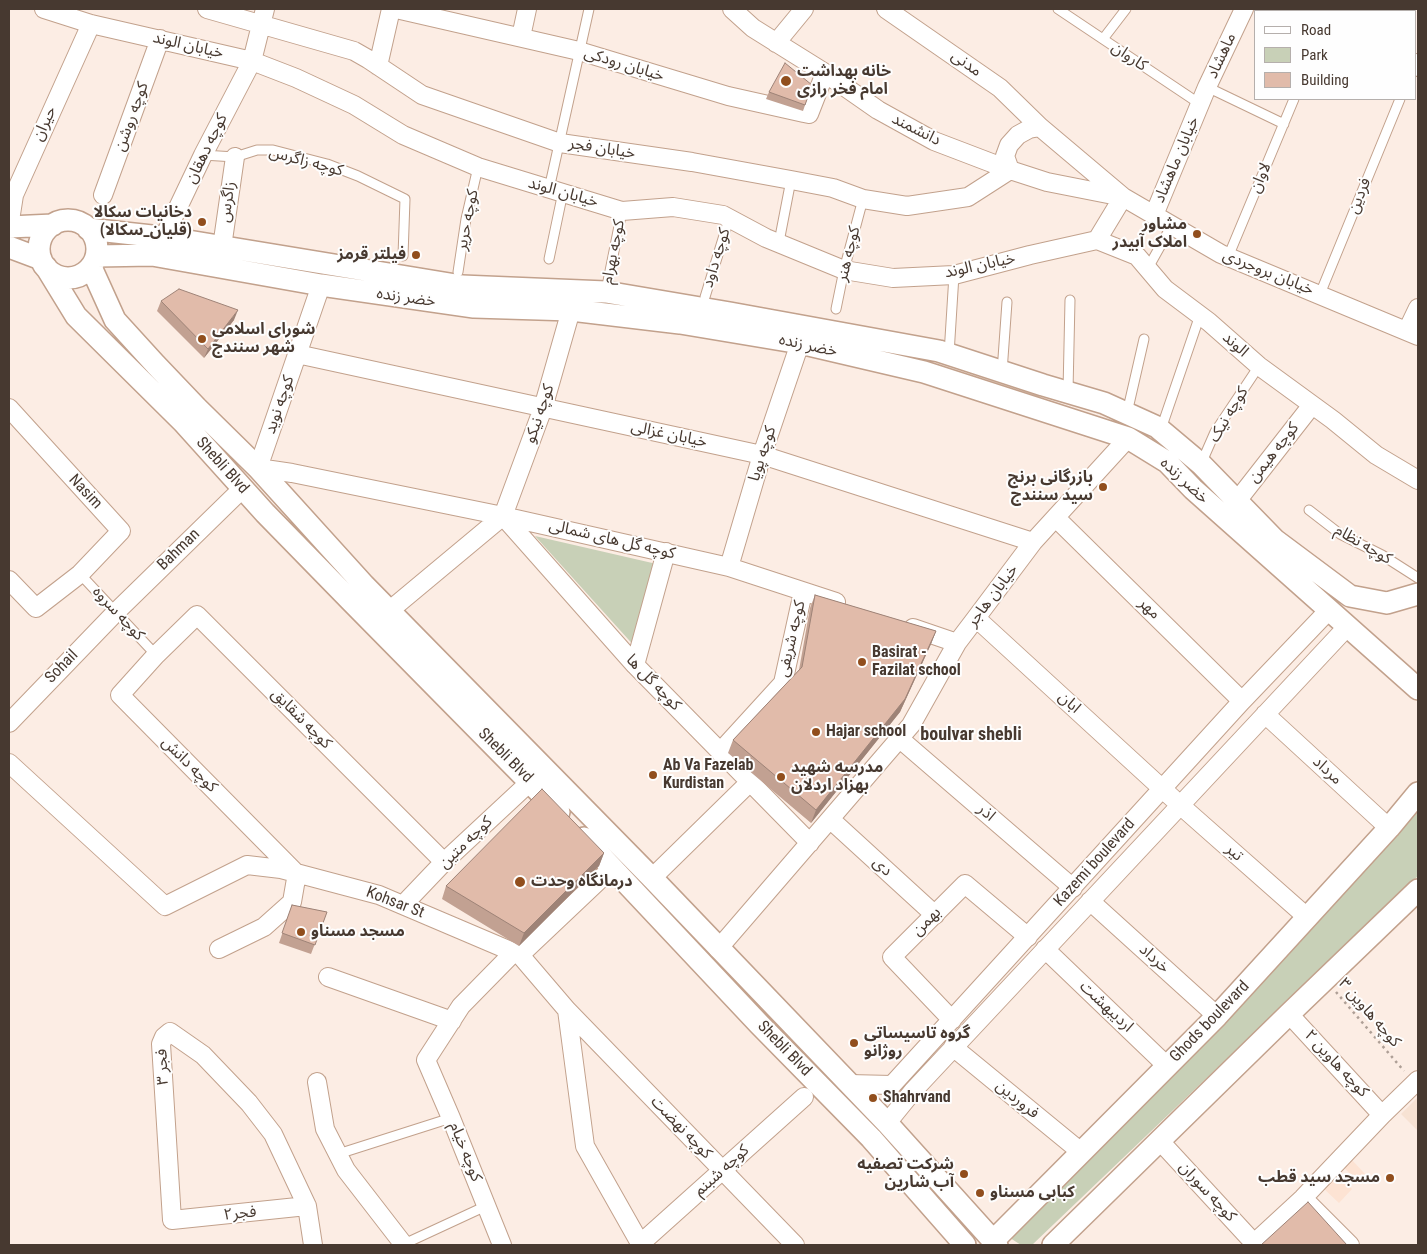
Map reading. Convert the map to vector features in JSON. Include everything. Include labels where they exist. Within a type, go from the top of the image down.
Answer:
[{"type":"street","name":"خیابان الوند","points":[[44,9],[91,24],[252,61],[354,104],[403,135],[478,167],[622,211],[674,207],[724,215],[766,238],[844,270],[893,278],[954,275],[1096,240]]},
{"type":"street","name":"خیابان فجر","points":[[206,9],[263,17],[354,51],[422,95],[560,143],[692,162],[833,188],[863,199],[907,206],[968,197],[1010,170]]},
{"type":"street","points":[[378,66],[391,9]]},
{"type":"street","name":"خیابان رودکی","points":[[396,9],[579,51],[728,96],[809,114],[825,73]]},
{"type":"street","points":[[521,38],[528,9]]},
{"type":"street","name":"دانشمند","points":[[732,9],[753,28],[825,73],[878,110],[934,141],[1010,170]]},
{"type":"street","points":[[776,43],[804,9]]},
{"type":"street","name":"مدنی","points":[[886,9],[1000,88],[1040,127]]},
{"type":"street","name":"ماهشاد","points":[[1200,104],[1244,9]]},
{"type":"street","name":"کوچه دهقان","points":[[164,237],[203,155],[252,61],[263,17]]},
{"type":"street","name":"حیران","points":[[9,227],[14,195],[91,24]]},
{"type":"street","name":"کوچه روشن","points":[[103,195],[160,39]]},
{"type":"street","name":"خیابان ماهشاد","points":[[1154,215],[1200,104]]},
{"type":"street","points":[[1010,170],[1005,156],[1009,145],[1018,135],[1029,129],[1040,127]]},
{"type":"street","name":"خیابان بروجردی","points":[[1040,127],[1123,197],[1228,257],[1413,334]]},
{"type":"street","name":"زاگرس","points":[[222,247],[235,157]]},
{"type":"street","name":"خیابان بروجردی","points":[[1010,170],[1047,182],[1123,197]]},
{"type":"street","points":[[1096,240],[1123,197]]},
{"type":"street","points":[[9,227],[53,225],[71,221],[80,223],[94,237],[97,246],[94,261],[85,273],[69,278],[60,277],[52,273],[44,263],[40,250],[41,240],[53,225]]},
{"type":"street","name":"خضر زنده","points":[[88,229],[164,237],[462,286],[606,292],[939,351],[1104,403],[1161,430],[1201,464],[1275,540],[1350,596],[1387,603],[1418,594]]},
{"type":"street","name":"الوند","points":[[1096,240],[1137,256],[1165,289],[1200,315],[1259,366],[1312,404],[1376,455],[1418,480]]},
{"type":"street","points":[[9,247],[44,263]]},
{"type":"street","name":"خضر زنده","points":[[94,261],[152,255],[321,285],[474,307],[571,310],[680,323],[800,343],[924,372],[1128,438],[1167,462],[1193,489],[1418,689]]},
{"type":"street","name":"Shebli Blvd","points":[[94,261],[115,320],[197,408],[258,468],[389,611],[652,878],[849,1084],[995,1243]]},
{"type":"street","name":"Shebli Blvd","points":[[44,263],[76,316],[183,422],[351,602],[530,782],[759,1024],[871,1138],[965,1245]]},
{"type":"street","name":"کوچه نوید","points":[[258,468],[321,285]]},
{"type":"street","points":[[1413,334],[1418,308]]},
{"type":"street","name":"کوچه نیکو","points":[[503,516],[543,408],[571,310]]},
{"type":"street","name":"کوچه پویا","points":[[729,566],[762,455],[800,343]]},
{"type":"street","name":"خیابان غزالی","points":[[297,354],[762,455],[1033,542]]},
{"type":"street","name":"کوچه هیمن","points":[[1237,500],[1312,404]]},
{"type":"street","name":"Nasim","points":[[9,408],[122,531],[80,574]]},
{"type":"street","name":"خیابان هاجر","points":[[718,949],[911,726],[957,643],[1033,542],[1128,438]]},
{"type":"street","points":[[243,488],[258,468]]},
{"type":"street","name":"کوچه گل های شمالی","points":[[258,468],[292,473],[503,516],[729,566],[849,607]]},
{"type":"street","name":"Bahman","points":[[116,612],[243,488]]},
{"type":"street","points":[[389,611],[503,516]]},
{"type":"street","name":"کوچه گل ها","points":[[503,516],[636,665],[810,843]]},
{"type":"street","name":"مهر","points":[[1056,518],[1242,701]]},
{"type":"street","points":[[636,665],[666,552]]},
{"type":"street","points":[[9,580],[36,608],[80,574]]},
{"type":"street","name":"کوچه شریفی","points":[[720,752],[783,683],[803,592]]},
{"type":"street","name":"Kazemi boulevard","points":[[849,1084],[892,1084],[1242,701],[1328,611]]},
{"type":"street","name":"Sohail","points":[[9,723],[116,612]]},
{"type":"street","name":"کوچه شقایق","points":[[156,655],[197,616],[444,862]]},
{"type":"street","name":"ابان","points":[[976,618],[1162,788]]},
{"type":"street","points":[[894,622],[957,643]]},
{"type":"street","name":"Kazemi boulevard","points":[[887,1124],[912,1090],[1347,627]]},
{"type":"street","name":"کوچه دانش","points":[[156,655],[120,695],[297,873]]},
{"type":"street","name":"مرداد","points":[[1265,714],[1389,828]]},
{"type":"street","name":"اذر","points":[[900,739],[1073,888]]},
{"type":"street","name":"Kohsar St","points":[[9,763],[165,906],[248,865],[297,873],[379,895],[517,954],[567,1010]]},
{"type":"street","name":"کوچه متین","points":[[403,905],[444,862],[530,782]]},
{"type":"street","points":[[652,878],[750,782]]},
{"type":"street","name":"تیر","points":[[1162,788],[1308,918]]},
{"type":"street","name":"Ghods boulevard","points":[[995,1243],[1081,1152],[1217,1016],[1308,918],[1418,793]]},
{"type":"street","name":"دی","points":[[830,819],[935,915]]},
{"type":"street","points":[[328,977],[452,1022],[461,1006],[612,868]]},
{"type":"street","points":[[219,949],[264,927],[292,902],[297,873]]},
{"type":"street","name":"بهمن","points":[[952,1020],[892,957],[965,884],[1028,937]]},
{"type":"street","points":[[1053,1245],[1418,890]]},
{"type":"street","name":"خرداد","points":[[1090,901],[1217,1016]]},
{"type":"street","name":"اردیبهشت","points":[[1045,949],[1168,1066]]},
{"type":"street","points":[[567,1010],[585,1146],[641,1245]]},
{"type":"street","name":"کوچه نهضت","points":[[567,1010],[795,1245]]},
{"type":"street","name":"کوچه هاوین ۲","points":[[1289,1014],[1382,1115]]},
{"type":"street","name":"کوچه خیام","points":[[452,1022],[426,1060],[502,1245]]},
{"type":"street","name":"فجر ۳","points":[[172,1220],[161,1044],[164,1037],[170,1032],[203,1055],[249,1103],[273,1134],[307,1206]]},
{"type":"street","name":"فروردین","points":[[953,1047],[1081,1152]]},
{"type":"street","points":[[317,1082],[325,1129],[346,1170],[404,1245]]},
{"type":"street","points":[[1253,1244],[1303,1198],[1382,1115],[1417,1082]]},
{"type":"street","name":"کوچه شبنم","points":[[641,1245],[804,1097]]},
{"type":"street","name":"کوچه سوران","points":[[1159,1140],[1253,1244]]},
{"type":"street","points":[[1303,1198],[1350,1245]]},
{"type":"street","points":[[307,1206],[313,1245]]},
{"type":"street","name":"فجر۲","points":[[172,1220],[307,1206]]},
{"type":"lane","points":[[549,259],[560,143],[589,9]]},
{"type":"lane","name":"کاروان","points":[[1058,9],[1200,104]]},
{"type":"lane","points":[[1103,40],[1126,9]]},
{"type":"lane","points":[[1207,87],[1284,124]]},
{"type":"lane","name":"لاوان","points":[[1228,257],[1294,100]]},
{"type":"lane","name":"فردین","points":[[1320,294],[1400,100]]},
{"type":"lane","name":"کوچه زاگرس","points":[[203,155],[235,157],[257,150],[273,150],[327,164],[358,176],[405,199],[403,256]]},
{"type":"lane","name":"کوچه حریر","points":[[458,272],[466,219],[478,167]]},
{"type":"lane","points":[[779,242],[791,180]]},
{"type":"lane","name":"کوچه هنر","points":[[836,309],[844,270],[863,199]]},
{"type":"lane","name":"کوچه بهرام","points":[[606,292],[622,211]]},
{"type":"lane","name":"کوچه داود","points":[[705,297],[729,219]]},
{"type":"lane","points":[[1148,268],[1172,225]]},
{"type":"lane","points":[[949,355],[954,275]]},
{"type":"lane","points":[[1068,392],[1070,300]]},
{"type":"lane","points":[[1002,372],[1007,302]]},
{"type":"lane","points":[[1161,430],[1200,315]]},
{"type":"lane","points":[[1127,413],[1144,340]]},
{"type":"lane","name":"کوچه نیک","points":[[1201,464],[1215,432],[1259,366]]},
{"type":"lane","name":"کوچه نظام","points":[[1309,510],[1340,534],[1382,555],[1418,578]]},
{"type":"lane","name":"کوچه سروه","points":[[80,574],[156,655]]},
{"type":"lane","points":[[338,1154],[451,1118]]},
{"type":"lane","points":[[404,1245],[486,1206]]},
{"type":"path","name":"کوچه هاوین ۳","points":[[1325,980],[1417,1082]]},
{"type":"shaded area","points":[[1418,1097],[1418,1131],[1401,1114]]},
{"type":"shaded area","points":[[1351,1159],[1366,1175],[1359,1182],[1343,1167]]},
{"type":"shaded area","points":[[1337,1173],[1352,1189],[1339,1203],[1323,1188]]},
{"type":"green space","points":[[535,536],[661,565],[637,649]]},
{"type":"green space","points":[[1418,809],[1418,876],[1032,1245],[1021,1245],[1007,1236]]},
{"type":"building","name":"خانه بهداشت امام فخر رازی","points":[[785,63],[812,85],[805,105],[769,92]]},
{"type":"building","name":"شورای اسلامی شهر سنندج","points":[[179,289],[238,310],[208,349],[161,301]]},
{"type":"building","points":[[815,595],[936,631],[905,699],[816,810],[733,740],[802,667]]},
{"type":"building","name":"درمانگاه وحدت","points":[[542,789],[604,853],[524,933],[446,886]]},
{"type":"building","name":"مسجد مسناو","points":[[292,905],[327,912],[315,945],[282,933]]},
{"type":"building","points":[[1308,1202],[1347,1245],[1261,1245]]},
{"type":"place","name":"خانه بهداشت امام فخر رازی","points":[[786,81]]},
{"type":"place","name":"دخانیات سکالا (قلیان_سکالا)","points":[[202,222]]},
{"type":"place","name":"مشاور املاک آبیدر","points":[[1197,234]]},
{"type":"place","name":"فیلتر قرمز","points":[[416,255]]},
{"type":"place","name":"شورای اسلامی شهر سنندج","points":[[202,339]]},
{"type":"place","name":"بازرگانی برنج سید سنندج","points":[[1103,487]]},
{"type":"place","name":"Basirat - Fazilat school","points":[[862,662]]},
{"type":"place","name":"Hajar school","points":[[816,732]]},
{"type":"place","name":"Ab Va Fazelab Kurdistan","points":[[653,775]]},
{"type":"place","name":"مدرسه شهید بهزاد اردلان","points":[[781,777]]},
{"type":"place","name":"درمانگاه وحدت","points":[[520,882]]},
{"type":"place","name":"مسجد مسناو","points":[[301,932]]},
{"type":"place","name":"گروه تاسیساتی روژانو","points":[[854,1043]]},
{"type":"place","name":"Shahrvand","points":[[873,1098]]},
{"type":"place","name":"شرکت تصفیه آب شارین","points":[[964,1174]]},
{"type":"place","name":"مسجد سید قطب","points":[[1390,1178]]},
{"type":"place","name":"کبابی مسناو","points":[[980,1193]]},
{"type":"district","name":"boulvar shebli","points":[[971,735]]}]
